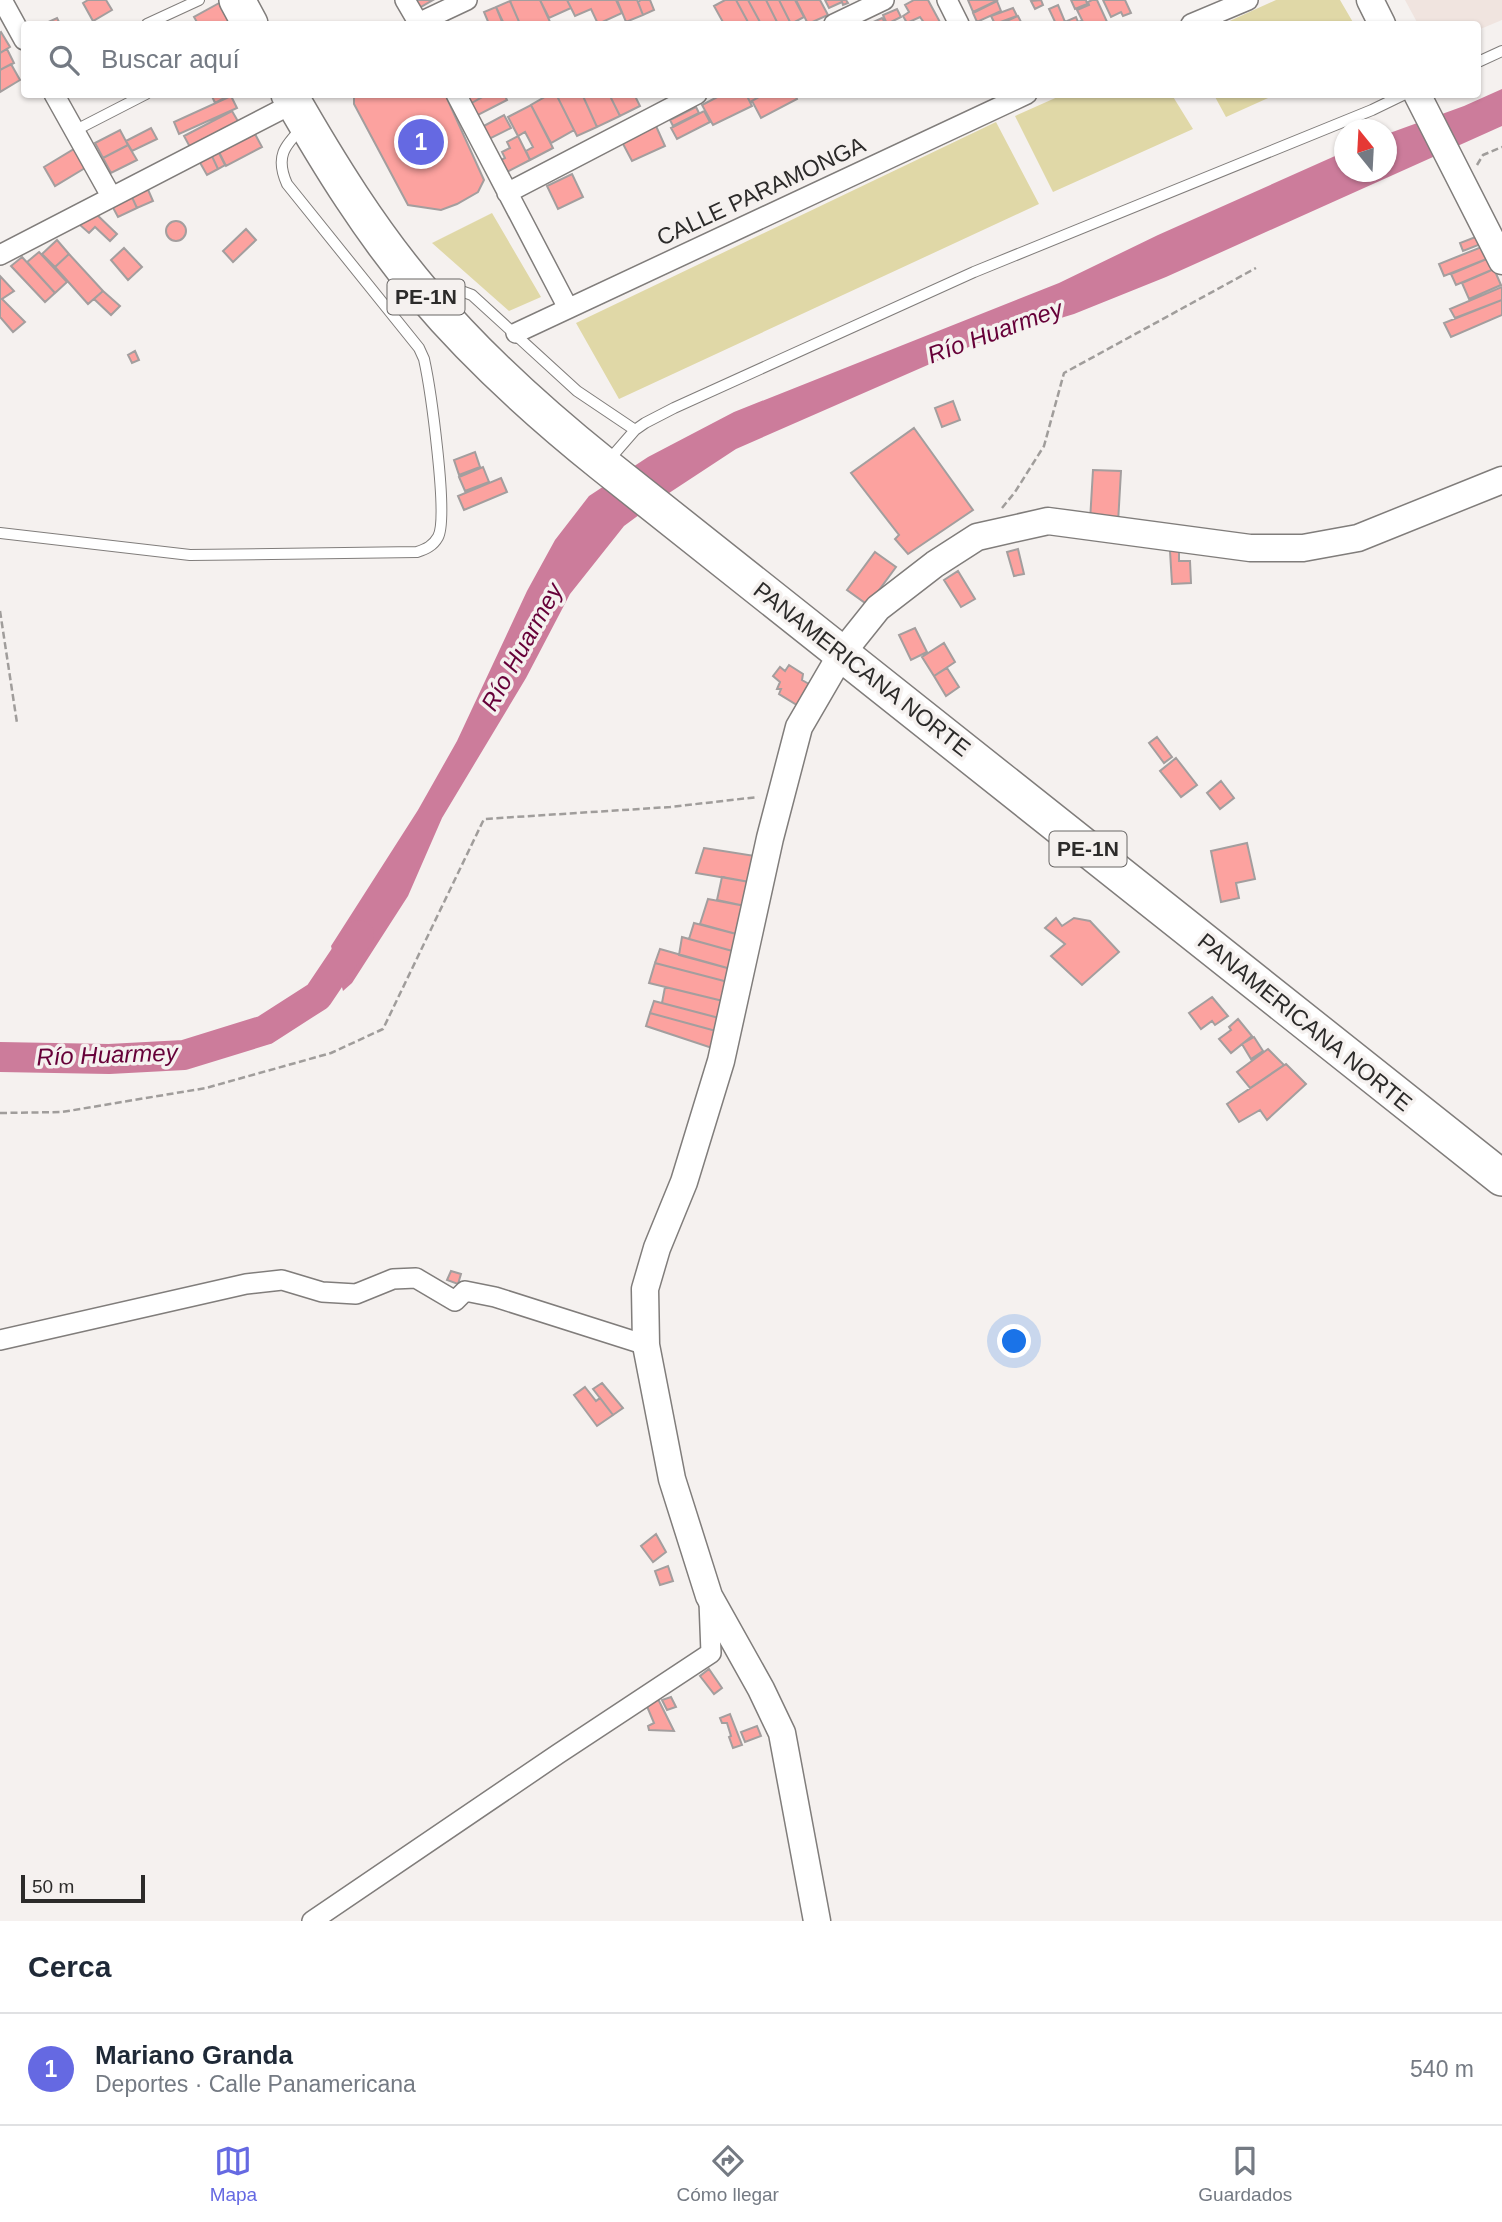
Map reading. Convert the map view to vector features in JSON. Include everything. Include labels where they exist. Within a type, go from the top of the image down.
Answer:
[{"type":"highway","points":[[237,0],[248,21]]},
{"type":"highway","name":"PANAMERICANA NORTE","points":[[297,107],[368,222],[422,292],[511,385],[604,465],[1502,1178]]},
{"type":"street","points":[[2,0],[21,35]]},
{"type":"street","points":[[405,0],[416,21]]},
{"type":"street","points":[[424,21],[467,0]]},
{"type":"street","points":[[840,21],[884,0]]},
{"type":"street","points":[[947,0],[958,21]]},
{"type":"street","points":[[1198,21],[1248,0]]},
{"type":"street","points":[[56,98],[111,196]]},
{"type":"street","points":[[458,98],[568,308]]},
{"type":"street","points":[[507,193],[689,98]]},
{"type":"street","points":[[1415,98],[1502,261]]},
{"type":"street","name":"CALLE PARAMONGA","points":[[516,333],[998,100]]},
{"type":"street","points":[[0,255],[111,196],[297,107]]},
{"type":"street","points":[[817,1921],[782,1732],[709,1596],[672,1479],[646,1345],[645,1289],[657,1248],[684,1182],[721,1061],[770,838],[799,727],[842,653],[878,608],[935,564],[977,537],[1048,522],[1250,548],[1303,548],[1358,538],[1502,480]]},
{"type":"street","points":[[0,1340],[246,1284],[282,1280],[322,1292],[356,1294],[393,1279],[416,1278],[455,1301],[465,1291],[495,1297],[646,1345]]},
{"type":"street","points":[[312,1921],[711,1653],[709,1596]]},
{"type":"lane","points":[[154,21],[199,0]]},
{"type":"lane","points":[[1481,61],[1502,51]]},
{"type":"lane","points":[[74,131],[138,98]]},
{"type":"lane","points":[[604,465],[635,430],[674,408],[974,272],[1372,110],[1408,98]]},
{"type":"lane","points":[[0,533],[190,555],[417,552],[429,547],[438,536],[442,523],[438,455],[424,359],[419,348],[287,184],[281,163],[283,150],[290,140],[297,107]]},
{"type":"lane","points":[[422,292],[453,288],[472,295],[578,391],[635,430]]},
{"type":"path","points":[[1457,176],[1483,155],[1502,147]]},
{"type":"path","points":[[977,537],[1016,492],[1044,446],[1064,373],[1256,268]]},
{"type":"path","points":[[0,611],[17,723]]},
{"type":"path","points":[[0,1113],[62,1112],[205,1088],[331,1053],[383,1029],[484,819],[670,807],[762,796],[783,789]]},
{"type":"shaded area","points":[[1276,0],[1340,0],[1352,21],[1230,21]]},
{"type":"shaded area","points":[[1405,0],[1502,0],[1502,20],[1481,29],[1481,21],[1416,21]]},
{"type":"shaded area","points":[[1055,98],[1174,98],[1193,129],[1053,192],[1015,116]]},
{"type":"shaded area","points":[[1216,98],[1268,98],[1226,117]]},
{"type":"shaded area","points":[[996,122],[1039,204],[619,399],[576,323]]},
{"type":"shaded area","points":[[492,213],[541,297],[509,311],[432,243]]},
{"type":"water","name":"Río Huarmey","points":[[1502,89],[1502,126],[1397,173],[1397,130]]},
{"type":"water","name":"Río Huarmey","points":[[1334,156],[1334,182],[1377,182],[1166,277],[1074,314],[978,343],[736,449],[624,526],[570,594],[526,678],[442,818],[408,896],[352,983],[343,991],[331,946],[418,810],[457,741],[527,591],[555,540],[589,496],[648,457],[734,412],[1059,283],[1158,235]]},
{"type":"building","points":[[88,0],[106,0],[112,10],[93,21],[83,3]]},
{"type":"building","points":[[415,0],[433,0],[419,8]]},
{"type":"building","points":[[540,0],[550,21],[519,21],[510,1]]},
{"type":"building","points":[[540,0],[567,0],[571,8],[549,18]]},
{"type":"building","points":[[567,0],[616,0],[622,13],[605,21],[597,21],[591,9],[575,16]]},
{"type":"building","points":[[617,0],[637,0],[643,15],[626,21]]},
{"type":"building","points":[[650,0],[654,10],[643,15],[638,2]]},
{"type":"building","points":[[725,0],[736,0],[747,21],[722,21],[714,6]]},
{"type":"building","points":[[736,0],[748,0],[759,21],[747,21]]},
{"type":"building","points":[[748,0],[766,0],[776,21],[759,21]]},
{"type":"building","points":[[766,0],[779,0],[790,21],[776,21]]},
{"type":"building","points":[[779,0],[795,0],[804,17],[790,21]]},
{"type":"building","points":[[796,0],[820,0],[828,15],[815,21],[806,21]]},
{"type":"building","points":[[825,0],[846,0],[848,3],[843,5],[842,2],[829,8]]},
{"type":"building","points":[[914,0],[928,0],[939,21],[923,21],[920,17],[906,21],[903,16],[909,12],[905,5]]},
{"type":"building","points":[[968,0],[998,0],[973,12]]},
{"type":"building","points":[[1041,0],[1043,5],[1035,9],[1031,1]]},
{"type":"building","points":[[1071,0],[1086,0],[1087,4],[1075,9]]},
{"type":"building","points":[[1097,0],[1107,21],[1082,21],[1077,10],[1089,5],[1088,2]]},
{"type":"building","points":[[1103,0],[1125,0],[1131,13],[1123,16],[1121,12],[1111,17]]},
{"type":"building","points":[[510,1],[519,21],[503,21],[496,7]]},
{"type":"building","points":[[997,1],[1001,11],[979,21],[973,13]]},
{"type":"building","points":[[221,2],[231,21],[196,21],[194,17]]},
{"type":"building","points":[[1058,5],[1065,21],[1055,21],[1049,9]]},
{"type":"building","points":[[496,7],[502,21],[488,21],[484,12]]},
{"type":"building","points":[[1013,8],[1017,16],[994,21],[991,16]]},
{"type":"building","points":[[897,9],[901,17],[886,21],[883,15]]},
{"type":"building","points":[[1018,16],[1020,21],[1007,21]]},
{"type":"building","points":[[0,33],[10,47],[0,53]]},
{"type":"building","points":[[7,49],[14,63],[0,70],[0,53]]},
{"type":"building","points":[[11,64],[20,80],[0,92],[0,70]]},
{"type":"building","points":[[227,98],[232,98],[237,108],[179,134],[174,122]]},
{"type":"building","points":[[354,98],[447,98],[484,180],[478,192],[441,210],[408,205],[354,104]]},
{"type":"building","points":[[468,98],[480,98],[470,104]]},
{"type":"building","points":[[481,98],[507,100],[476,116],[470,104]]},
{"type":"building","points":[[543,98],[558,98],[574,130],[551,143],[531,105]]},
{"type":"building","points":[[558,98],[584,98],[597,127],[577,136]]},
{"type":"building","points":[[584,98],[611,98],[620,116],[597,127]]},
{"type":"building","points":[[611,98],[636,98],[640,106],[620,116]]},
{"type":"building","points":[[715,98],[748,98],[752,106],[713,125],[702,105]]},
{"type":"building","points":[[757,98],[797,99],[761,118],[752,101]]},
{"type":"building","points":[[531,105],[553,148],[530,160],[526,151],[533,147],[525,132],[518,136],[508,117]]},
{"type":"building","points":[[696,107],[699,113],[673,126],[670,120]]},
{"type":"building","points":[[232,111],[239,123],[191,149],[184,136]]},
{"type":"building","points":[[704,111],[710,122],[677,139],[671,128]]},
{"type":"building","points":[[504,115],[511,128],[489,139],[482,127]]},
{"type":"building","points":[[656,126],[665,146],[632,161],[622,142]]},
{"type":"building","points":[[151,128],[157,139],[132,151],[126,141]]},
{"type":"building","points":[[120,130],[128,145],[103,158],[95,143]]},
{"type":"building","points":[[255,134],[262,147],[226,166],[219,152]]},
{"type":"building","points":[[518,136],[530,160],[505,173],[499,161],[505,158],[502,152],[510,148],[507,142]]},
{"type":"building","points":[[128,145],[137,160],[111,173],[103,158]]},
{"type":"building","points":[[79,146],[90,165],[55,186],[44,167]]},
{"type":"building","points":[[217,149],[225,165],[218,169],[210,152]]},
{"type":"building","points":[[210,152],[218,169],[207,175],[198,159]]},
{"type":"building","points":[[572,174],[583,197],[558,209],[547,186]]},
{"type":"building","points":[[146,185],[153,201],[137,208],[130,193]]},
{"type":"building","points":[[130,193],[137,208],[118,217],[110,202]]},
{"type":"building","points":[[93,211],[117,234],[110,241],[95,227],[89,233],[80,225]]},
{"type":"building","points":[[176,221],[183,224],[186,231],[183,238],[176,241],[169,238],[166,231],[169,224]]},
{"type":"building","points":[[246,229],[256,240],[233,262],[223,251]]},
{"type":"building","points":[[1478,236],[1481,244],[1463,251],[1460,243]]},
{"type":"building","points":[[57,240],[69,254],[55,267],[42,254]]},
{"type":"building","points":[[1484,246],[1489,258],[1444,276],[1439,264]]},
{"type":"building","points":[[124,248],[142,267],[128,280],[111,260]]},
{"type":"building","points":[[39,252],[67,282],[55,293],[27,262]]},
{"type":"building","points":[[69,254],[103,291],[88,304],[55,267]]},
{"type":"building","points":[[22,257],[55,293],[45,302],[11,266]]},
{"type":"building","points":[[1489,258],[1494,269],[1456,285],[1451,274]]},
{"type":"building","points":[[1494,269],[1501,285],[1469,299],[1462,283]]},
{"type":"building","points":[[0,276],[14,291],[2,299],[25,322],[13,332],[0,317]]},
{"type":"building","points":[[1502,287],[1502,300],[1455,318],[1450,309]]},
{"type":"building","points":[[103,291],[120,306],[111,315],[94,299]]},
{"type":"building","points":[[1502,300],[1502,315],[1451,337],[1444,323]]},
{"type":"building","points":[[135,351],[139,360],[132,363],[128,355]]},
{"type":"building","points":[[953,401],[960,420],[942,427],[935,408]]},
{"type":"building","points":[[914,428],[973,510],[908,554],[895,539],[899,535],[851,473]]},
{"type":"building","points":[[475,452],[480,467],[459,475],[454,460]]},
{"type":"building","points":[[483,467],[489,482],[465,491],[459,477]]},
{"type":"building","points":[[1093,470],[1121,471],[1118,523],[1090,521]]},
{"type":"building","points":[[501,478],[507,492],[464,510],[458,496]]},
{"type":"building","points":[[1018,549],[1024,574],[1014,576],[1007,552]]},
{"type":"building","points":[[1170,551],[1179,551],[1179,561],[1190,561],[1191,583],[1172,584]]},
{"type":"building","points":[[875,552],[896,567],[868,605],[847,590]]},
{"type":"building","points":[[958,571],[975,599],[961,607],[944,580]]},
{"type":"building","points":[[915,628],[927,652],[911,660],[899,635]]},
{"type":"building","points":[[944,643],[955,662],[934,676],[922,657]]},
{"type":"building","points":[[789,665],[803,674],[802,680],[809,684],[797,705],[779,694],[781,689],[777,689],[780,682],[773,676],[780,667],[785,671]]},
{"type":"building","points":[[947,668],[959,687],[946,696],[934,676]]},
{"type":"building","points":[[1157,737],[1172,757],[1164,763],[1149,743]]},
{"type":"building","points":[[1176,758],[1197,785],[1181,797],[1160,771]]},
{"type":"building","points":[[1221,781],[1234,798],[1220,809],[1207,793]]},
{"type":"building","points":[[1247,843],[1255,879],[1236,883],[1239,898],[1221,902],[1211,851]]},
{"type":"building","points":[[704,848],[755,856],[750,882],[696,873]]},
{"type":"building","points":[[722,877],[750,882],[745,906],[717,900]]},
{"type":"building","points":[[708,899],[745,906],[740,935],[700,924]]},
{"type":"building","points":[[1056,918],[1062,926],[1074,918],[1090,921],[1119,952],[1082,985],[1051,956],[1065,944],[1045,928]]},
{"type":"building","points":[[694,923],[740,935],[736,952],[689,939]]},
{"type":"building","points":[[682,937],[736,952],[731,969],[679,955]]},
{"type":"building","points":[[660,949],[731,969],[728,982],[655,963]]},
{"type":"building","points":[[655,963],[728,982],[723,1001],[649,983]]},
{"type":"building","points":[[665,987],[723,1001],[719,1018],[662,1003]]},
{"type":"building","points":[[1212,997],[1228,1016],[1215,1025],[1212,1021],[1201,1029],[1189,1013]]},
{"type":"building","points":[[654,1001],[719,1018],[716,1031],[650,1013]]},
{"type":"building","points":[[650,1013],[716,1031],[712,1048],[646,1026]]},
{"type":"building","points":[[1238,1019],[1252,1036],[1231,1053],[1219,1039],[1231,1030],[1229,1027]]},
{"type":"building","points":[[1254,1037],[1263,1051],[1251,1059],[1242,1044]]},
{"type":"building","points":[[1268,1049],[1284,1065],[1250,1088],[1237,1072]]},
{"type":"building","points":[[1286,1064],[1306,1084],[1267,1120],[1260,1110],[1239,1122],[1227,1104]]},
{"type":"building","points":[[451,1271],[461,1274],[458,1284],[447,1280]]},
{"type":"building","points":[[602,1383],[623,1408],[613,1415],[593,1389]]},
{"type":"building","points":[[585,1387],[596,1401],[600,1398],[613,1415],[597,1426],[574,1395]]},
{"type":"building","points":[[656,1534],[666,1552],[653,1562],[641,1546]]},
{"type":"building","points":[[668,1566],[673,1581],[660,1585],[655,1571]]},
{"type":"building","points":[[709,1669],[722,1688],[714,1694],[700,1676]]},
{"type":"building","points":[[671,1697],[676,1707],[667,1710],[662,1700]]},
{"type":"building","points":[[658,1699],[674,1731],[649,1730],[648,1726],[654,1723],[646,1704]]},
{"type":"building","points":[[730,1714],[742,1745],[733,1748],[727,1723],[722,1723],[720,1718]]},
{"type":"building","points":[[757,1726],[761,1736],[745,1742],[741,1732]]},
{"type":"waterway","name":"Río Huarmey","points":[[0,1057],[109,1059],[184,1055],[265,1030],[318,996],[359,935]]},
{"type":"place","name":"Mariano Granda","points":[[421,142]]}]
